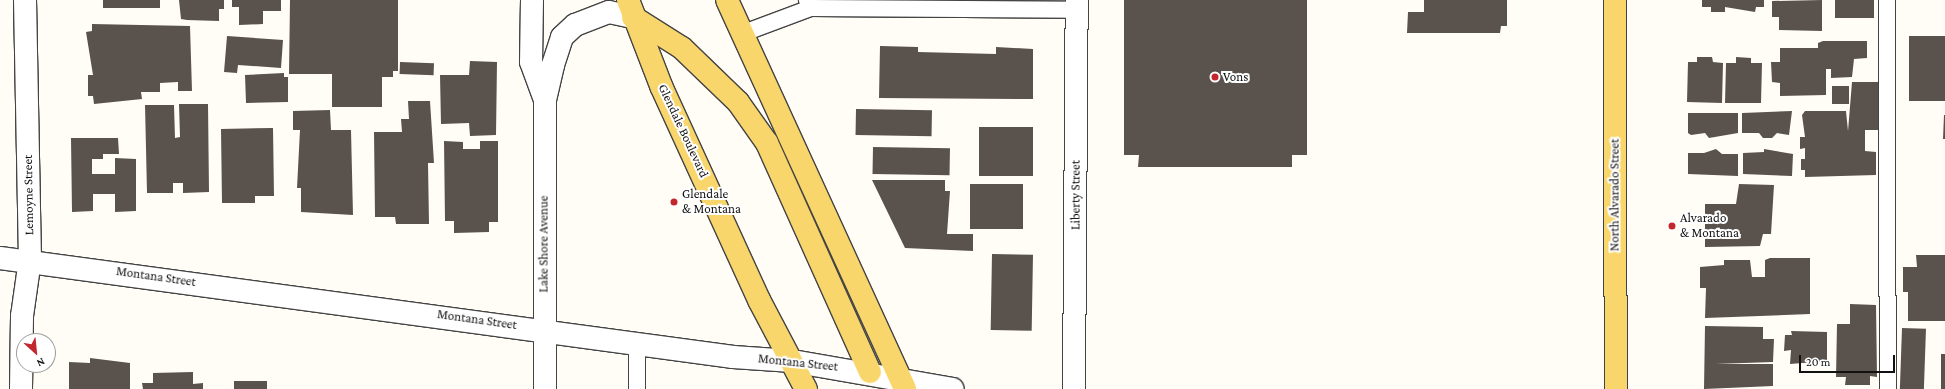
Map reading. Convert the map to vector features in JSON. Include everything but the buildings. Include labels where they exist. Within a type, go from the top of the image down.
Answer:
[{"type":"main road","points":[[727,0],[741,34],[902,383]]},
{"type":"main road","name":"North Alvarado Street","points":[[1615,0],[1616,389]]},
{"type":"main road","points":[[630,9],[682,48],[738,102],[767,143],[870,372]]},
{"type":"main road","name":"Glendale Boulevard","points":[[630,9],[759,300],[806,389]]},
{"type":"street","name":"Lemoyne Street","points":[[21,389],[22,316],[30,260],[26,0]]},
{"type":"street","name":"Lake Shore Avenue","points":[[532,0],[531,62],[545,100]]},
{"type":"street","name":"Liberty Street","points":[[1074,389],[1077,5]]},
{"type":"street","name":"Lake Shore Avenue","points":[[545,389],[545,100],[562,37],[575,25],[608,12],[630,9]]},
{"type":"street","name":"Montana Street","points":[[0,258],[30,260],[637,344],[792,361],[870,372],[902,383],[953,389]]},
{"type":"lane","points":[[1886,0],[1888,389]]},
{"type":"lane","points":[[741,34],[809,4],[1077,5]]},
{"type":"lane","points":[[637,344],[637,389]]},
{"type":"place","name":"Vons","points":[[1215,77]]},
{"type":"place","name":"Glendale & Montana","points":[[674,202]]},
{"type":"place","name":"Alvarado & Montana","points":[[1672,226]]}]
